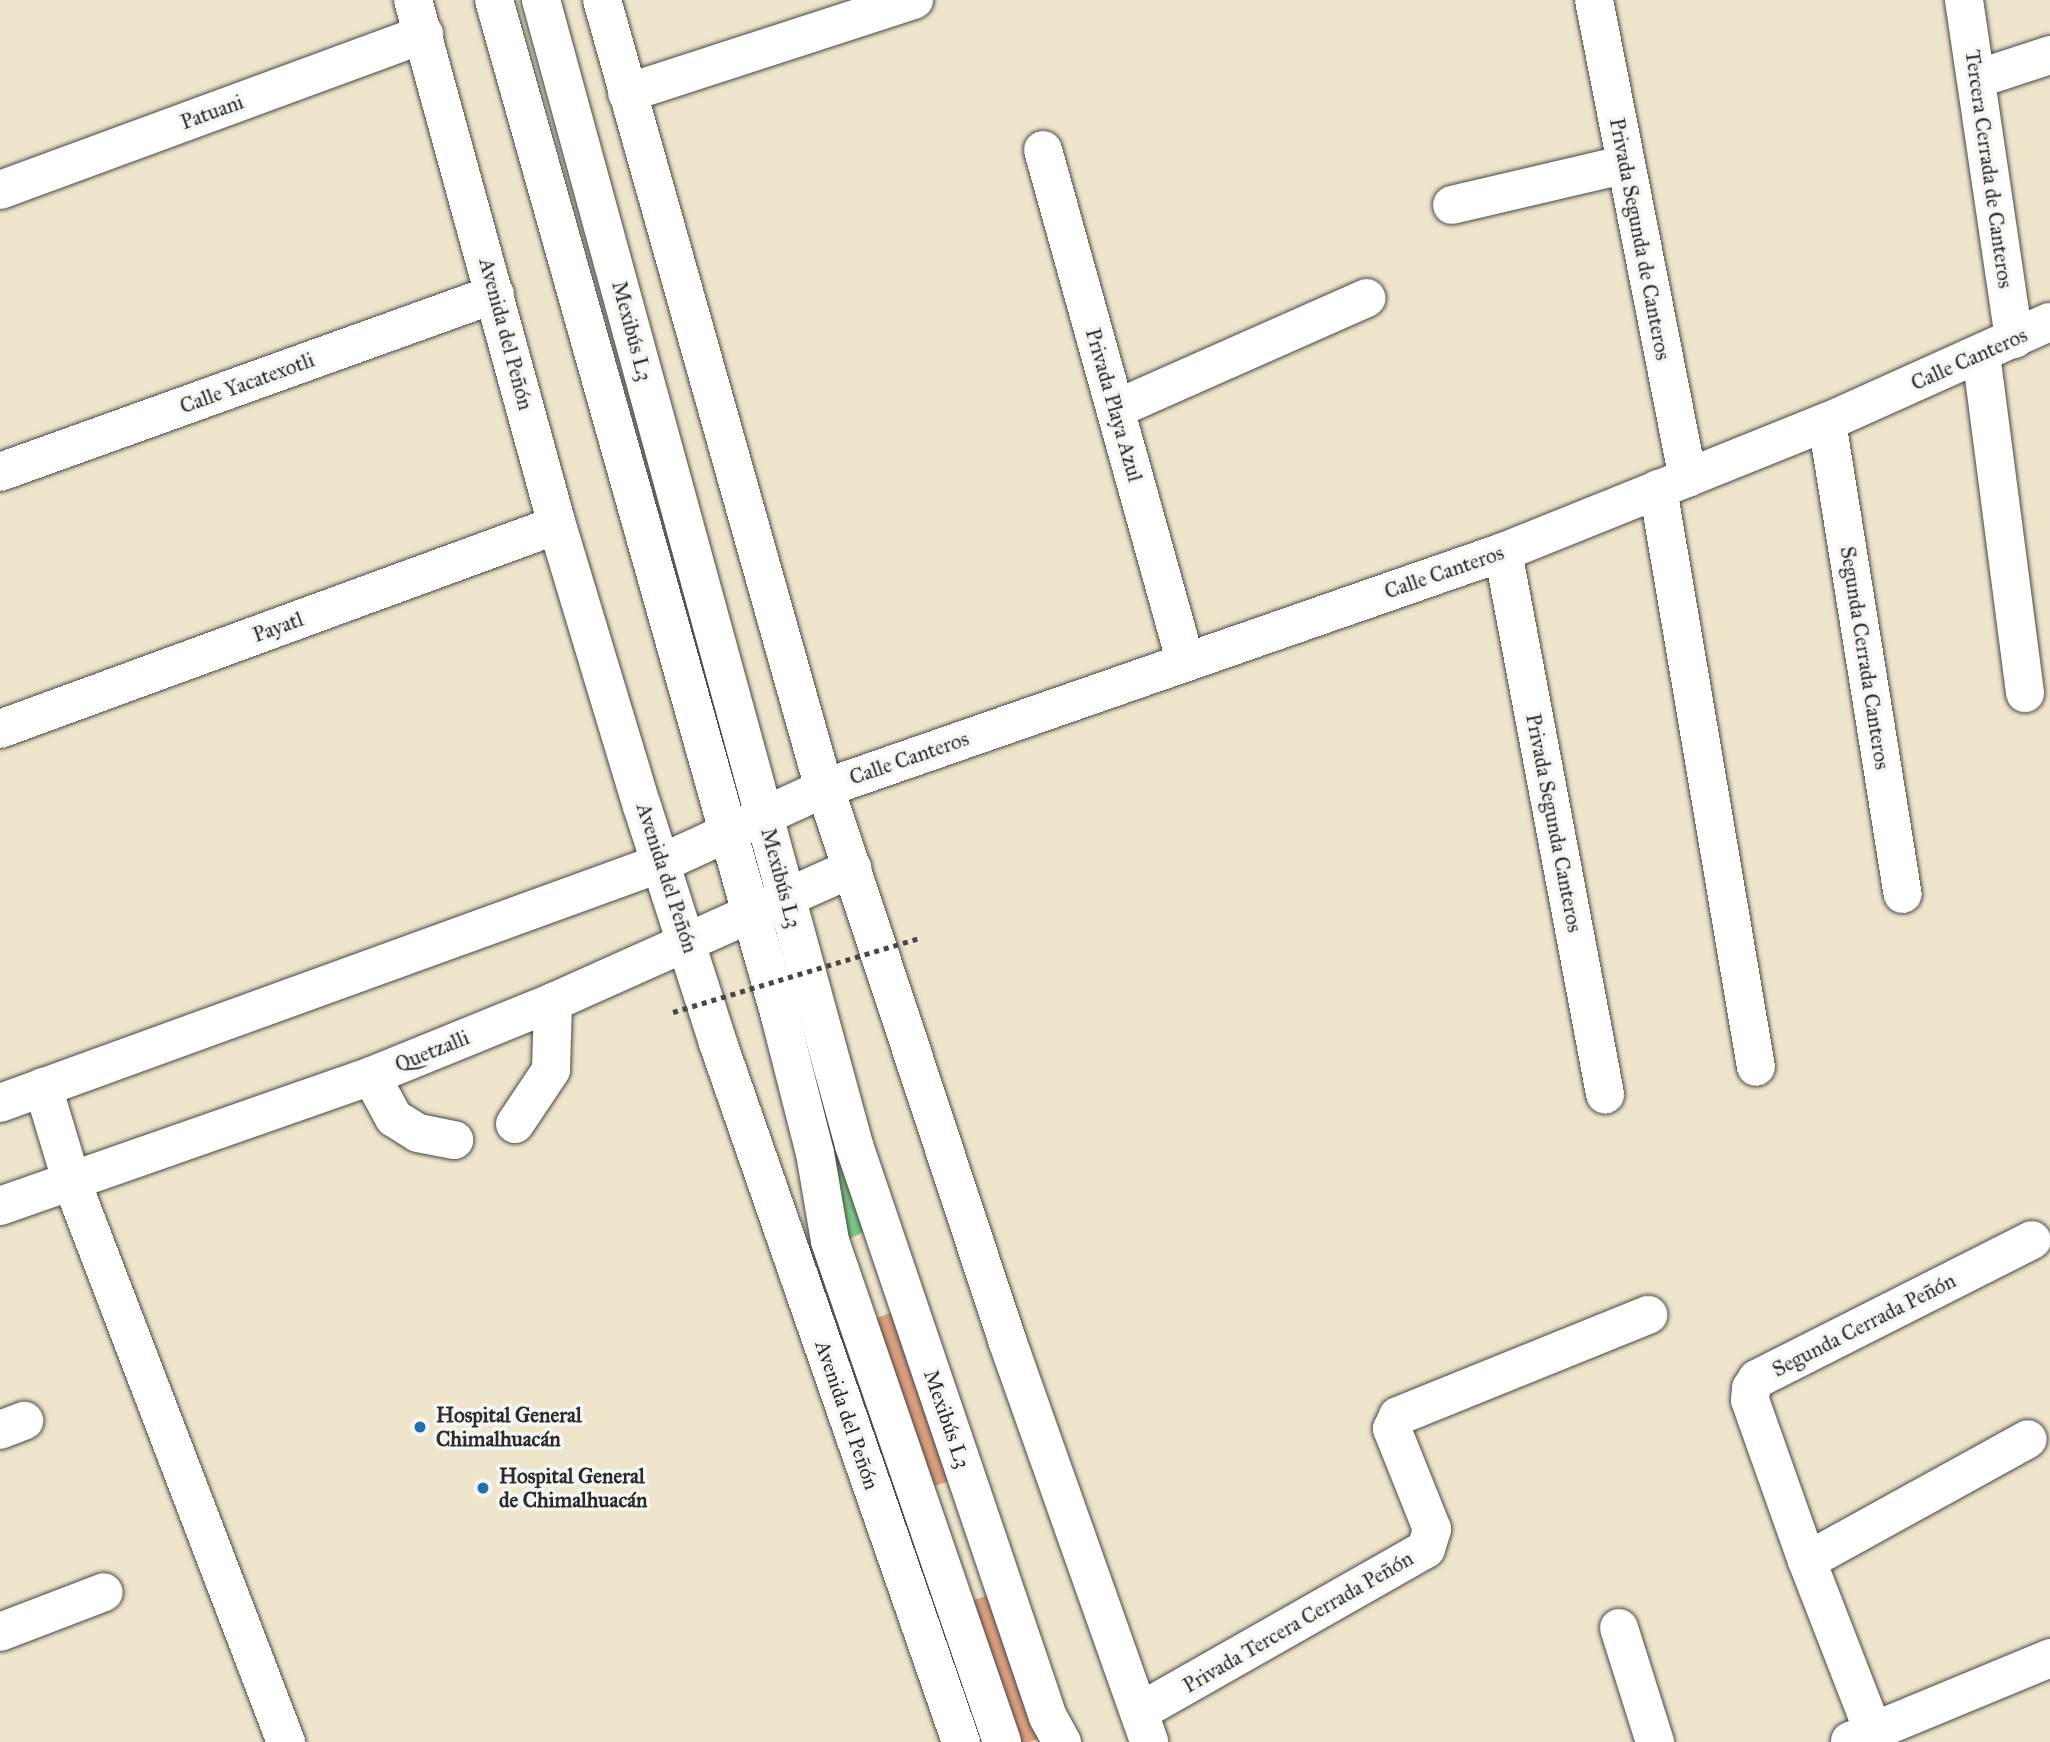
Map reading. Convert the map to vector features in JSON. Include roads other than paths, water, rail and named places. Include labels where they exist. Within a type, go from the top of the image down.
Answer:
[{"type":"street","name":"Mexibús L3","points":[[494,0],[729,832],[815,1153],[830,1241],[1002,1742]]},
{"type":"street","name":"Mexibús L3","points":[[541,0],[854,1145],[1044,1704],[1062,1742]]},
{"type":"street","points":[[602,0],[825,788],[1007,1340],[1144,1727]]},
{"type":"street","points":[[627,93],[914,0]]},
{"type":"street","name":"Privada Segunda de Canteros","points":[[1594,0],[1673,483],[1756,1068]]},
{"type":"street","name":"Tercera Cerrada de Canteros","points":[[1964,0],[1977,79],[2025,693]]},
{"type":"street","name":"Patuani","points":[[0,190],[419,17]]},
{"type":"street","name":"Avenida del Peñón","points":[[419,17],[557,525],[664,862],[718,1043],[961,1742]]},
{"type":"street","points":[[1977,79],[2050,55]]},
{"type":"street","name":"Privada Playa Azul","points":[[1043,149],[1185,660]]},
{"type":"street","points":[[1452,205],[1623,165]]},
{"type":"street","name":"Calle Yacatexotli","points":[[0,472],[495,294]]},
{"type":"street","points":[[1116,409],[1366,298]]},
{"type":"street","name":"Calle Canteros","points":[[664,862],[763,814],[825,788],[1503,551],[1827,422],[2050,322]]},
{"type":"street","name":"Segunda Cerrada Canteros","points":[[1827,422],[1903,894]]},
{"type":"street","name":"Payatl","points":[[0,729],[557,525]]},
{"type":"street","name":"Privada Segunda Canteros","points":[[1503,551],[1605,1094]]},
{"type":"street","points":[[0,1103],[664,862]]},
{"type":"street","name":"Quetzalli","points":[[0,1206],[371,1076],[554,1002],[852,868]]},
{"type":"street","points":[[515,1124],[551,1070],[554,1002]]},
{"type":"street","points":[[371,1076],[394,1118],[418,1133],[454,1140]]},
{"type":"street","points":[[43,1087],[71,1180],[286,1742]]},
{"type":"street","name":"Segunda Cerrada Peñón","points":[[1861,1737],[1807,1562],[1751,1400],[1753,1383],[2032,1240]]},
{"type":"street","name":"Privada Tercera Cerrada Peñón","points":[[1144,1727],[1426,1549],[1432,1529],[1392,1429],[1398,1416],[1648,1315]]},
{"type":"street","points":[[1807,1562],[2028,1439]]},
{"type":"street","points":[[0,1632],[104,1592]]},
{"type":"street","points":[[1619,1628],[1655,1742]]},
{"type":"street","points":[[1861,1737],[2050,1658]]},
{"type":"place","name":"Hospital General Chimalhuacán","points":[[420,1427]]},
{"type":"place","name":"Hospital General de Chimalhuacán","points":[[483,1488]]}]
